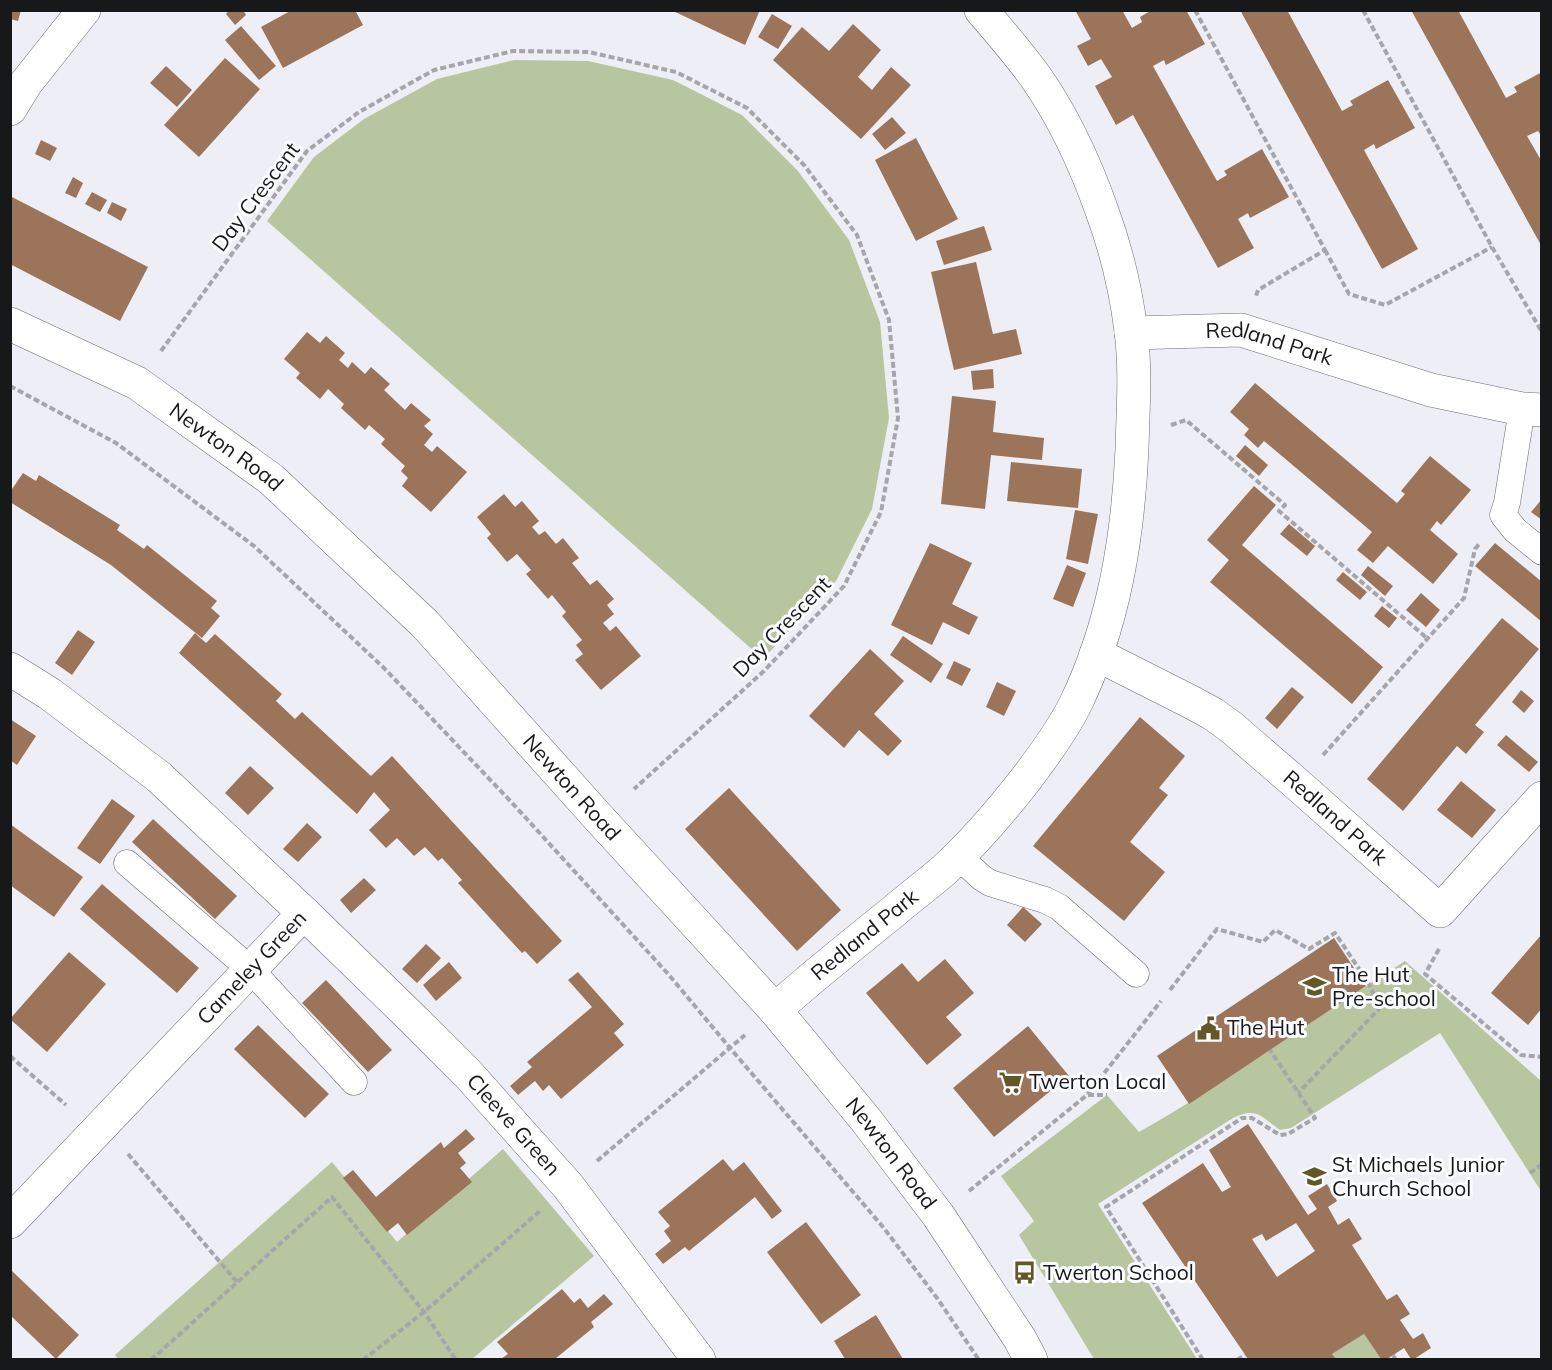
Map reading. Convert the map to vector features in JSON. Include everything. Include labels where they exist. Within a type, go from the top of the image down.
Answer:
[{"type":"street","points":[[10,109],[26,83],[84,10]]},
{"type":"street","name":"Redland Park","points":[[775,1010],[944,870],[1027,778],[1074,707],[1096,654],[1114,592],[1130,495],[1132,439],[1134,376],[1131,333],[1124,289],[1102,211],[1059,114],[1037,78],[981,10]]},
{"type":"street","name":"Newton Road","points":[[10,324],[137,383],[271,479],[425,624],[775,1010],[866,1119],[938,1215],[1031,1359]]},
{"type":"street","name":"Redland Park","points":[[1131,333],[1241,330],[1431,390],[1532,409]]},
{"type":"street","name":"Redland Park","points":[[1096,654],[1213,714],[1231,727],[1440,911]]},
{"type":"street","name":"Cameley Green","points":[[10,669],[50,694],[159,777],[304,913],[10,1222]]},
{"type":"street","points":[[1440,911],[1542,798]]},
{"type":"street","name":"Cleeve Green","points":[[304,913],[469,1075],[568,1186],[699,1359]]},
{"type":"lane","points":[[1532,409],[1503,515],[1515,530],[1542,552]]},
{"type":"lane","points":[[958,856],[990,883],[1045,900],[1059,907],[1136,974]]},
{"type":"lane","points":[[127,863],[250,969],[354,1082]]},
{"type":"path","points":[[1195,10],[1349,294],[1385,305],[1492,247]]},
{"type":"path","points":[[1363,10],[1492,247],[1542,332]]},
{"type":"path","name":"Day Crescent","points":[[137,383],[307,151],[359,112],[434,70],[513,51],[589,52],[676,72],[747,108],[804,165],[857,236],[889,320],[898,418],[881,512],[844,586],[764,671],[634,789]]},
{"type":"path","points":[[1241,330],[1258,291],[1325,250]]},
{"type":"path","points":[[10,386],[116,442],[254,546],[384,669],[515,806],[669,975],[882,1227],[937,1298],[979,1359]]},
{"type":"path","points":[[1132,439],[1186,420],[1285,505],[1279,511],[1428,639]]},
{"type":"path","points":[[1298,784],[1464,598],[1475,549],[1503,515]]},
{"type":"path","points":[[1440,911],[1445,938],[1425,974],[1521,1055],[1542,1057]]},
{"type":"path","points":[[938,1215],[1087,1095],[1218,929],[1263,942],[1275,930],[1309,949],[1335,933],[1369,984],[1380,1008],[1298,1092]]},
{"type":"path","points":[[363,1359],[424,1312],[775,1010]]},
{"type":"path","points":[[1203,1359],[1106,1207],[1242,1118],[1252,1118],[1280,1135],[1288,1134],[1316,1119],[1269,1050]]},
{"type":"path","points":[[10,1056],[99,1128],[237,1282]]},
{"type":"path","points":[[1087,1095],[1107,1095]]},
{"type":"path","points":[[1530,1173],[1542,1164]]},
{"type":"path","points":[[151,1359],[332,1197],[424,1312],[456,1359]]},
{"type":"path","points":[[1237,1359],[1245,1355]]},
{"type":"green space","points":[[514,60],[588,61],[673,80],[742,115],[798,171],[849,240],[880,322],[889,418],[872,509],[836,581],[763,659],[267,221],[314,157],[364,119],[437,79]]},
{"type":"green space","points":[[1405,961],[1541,1081],[1541,1191],[1440,1033],[1291,1128],[1280,1130],[1263,1117],[1253,1113],[1233,1118],[1098,1204],[1197,1359],[1094,1359],[1019,1235],[1034,1221],[1001,1176],[1107,1095],[1139,1132],[1207,1091]]},
{"type":"green space","points":[[503,1149],[594,1256],[472,1359],[119,1360],[115,1355],[332,1162],[397,1242]]},
{"type":"green space","points":[[1364,1334],[1381,1359],[1336,1359],[1332,1354]]},
{"type":"building","points":[[10,10],[21,10],[18,21],[10,19]]},
{"type":"building","points":[[229,10],[243,10],[246,15],[235,25],[226,14]]},
{"type":"building","points":[[292,10],[355,10],[363,25],[283,68],[261,27]]},
{"type":"building","points":[[671,10],[760,10],[745,45]]},
{"type":"building","points":[[1075,10],[1122,10],[1132,28],[1142,22],[1140,17],[1152,10],[1186,10],[1205,44],[1166,65],[1164,60],[1153,66],[1217,181],[1227,175],[1224,171],[1262,149],[1289,197],[1250,218],[1248,213],[1238,219],[1254,248],[1218,268],[1133,115],[1116,125],[1095,86],[1112,77],[1101,59],[1088,66],[1077,46],[1091,39]]},
{"type":"building","points":[[1240,10],[1287,10],[1342,111],[1353,105],[1350,101],[1388,80],[1415,128],[1376,149],[1374,144],[1364,150],[1418,249],[1382,269]]},
{"type":"building","points":[[1411,10],[1458,10],[1506,98],[1517,92],[1514,87],[1542,72],[1542,137],[1538,131],[1527,136],[1542,162],[1542,247]]},
{"type":"building","points":[[772,14],[792,26],[778,49],[758,37]]},
{"type":"building","points":[[853,24],[881,50],[858,77],[872,90],[891,67],[911,85],[861,139],[773,60],[802,27],[829,51]]},
{"type":"building","points":[[241,26],[276,66],[259,80],[225,40]]},
{"type":"building","points":[[225,58],[260,89],[199,157],[164,125]]},
{"type":"building","points":[[166,66],[192,90],[177,107],[150,83]]},
{"type":"building","points":[[892,117],[906,133],[885,150],[872,134]]},
{"type":"building","points":[[916,138],[958,219],[916,241],[875,160]]},
{"type":"building","points":[[41,140],[57,148],[50,161],[35,154]]},
{"type":"building","points":[[73,177],[83,183],[76,198],[65,193]]},
{"type":"building","points":[[92,192],[107,200],[100,212],[85,204]]},
{"type":"building","points":[[10,196],[148,267],[120,321],[10,264]]},
{"type":"building","points":[[112,202],[127,209],[121,221],[107,213]]},
{"type":"building","points":[[984,226],[992,250],[944,265],[936,241]]},
{"type":"building","points":[[976,262],[993,334],[1016,329],[1022,354],[954,370],[931,272]]},
{"type":"building","points":[[307,332],[320,343],[326,336],[345,353],[339,360],[348,368],[352,362],[365,374],[371,367],[390,384],[384,390],[405,410],[411,403],[431,420],[424,426],[433,434],[424,445],[432,452],[437,446],[467,472],[431,512],[402,486],[408,478],[401,471],[405,466],[381,444],[385,439],[369,425],[365,430],[341,408],[344,404],[328,389],[320,399],[296,378],[300,373],[284,359]]},
{"type":"building","points":[[993,369],[994,388],[973,390],[971,371]]},
{"type":"building","points":[[1255,383],[1397,503],[1405,494],[1401,491],[1430,456],[1471,490],[1441,525],[1437,521],[1430,530],[1458,554],[1433,584],[1388,546],[1373,563],[1357,550],[1372,532],[1264,441],[1258,448],[1244,435],[1249,429],[1230,412]]},
{"type":"building","points":[[952,396],[996,401],[993,432],[1044,438],[1042,460],[991,455],[985,509],[941,504]]},
{"type":"building","points":[[1245,445],[1268,465],[1259,476],[1236,456]]},
{"type":"building","points":[[1011,462],[1082,469],[1078,508],[1007,501]]},
{"type":"building","points":[[23,473],[36,481],[39,475],[120,525],[117,530],[144,549],[147,545],[217,601],[211,608],[220,616],[202,638],[111,565],[10,502],[10,492]]},
{"type":"building","points":[[1254,486],[1276,505],[1242,545],[1383,667],[1352,704],[1210,582],[1229,560],[1207,540]]},
{"type":"building","points":[[504,494],[515,507],[522,501],[539,521],[532,527],[539,535],[545,531],[556,544],[563,538],[579,558],[572,563],[590,585],[597,580],[614,599],[607,605],[614,614],[603,623],[610,631],[616,626],[641,656],[601,690],[575,660],[583,654],[576,645],[582,640],[562,616],[566,612],[552,595],[548,599],[526,574],[531,570],[517,554],[507,562],[487,538],[491,534],[477,517]]},
{"type":"building","points":[[1542,499],[1542,520],[1531,512]]},
{"type":"building","points":[[1075,510],[1098,514],[1088,564],[1066,559]]},
{"type":"building","points":[[1289,524],[1315,546],[1307,556],[1280,534]]},
{"type":"building","points":[[930,543],[972,563],[952,604],[978,617],[969,635],[943,622],[932,645],[891,625]]},
{"type":"building","points":[[1495,543],[1542,582],[1542,622],[1475,566]]},
{"type":"building","points":[[1067,565],[1086,573],[1073,607],[1053,599]]},
{"type":"building","points":[[1368,566],[1393,586],[1385,596],[1361,575]]},
{"type":"building","points":[[1343,572],[1367,592],[1360,600],[1336,580]]},
{"type":"building","points":[[1421,593],[1440,610],[1426,627],[1406,610]]},
{"type":"building","points":[[1382,606],[1397,618],[1389,628],[1374,616]]},
{"type":"building","points":[[1502,618],[1539,649],[1475,725],[1484,732],[1466,754],[1457,746],[1403,811],[1367,779]]},
{"type":"building","points":[[78,630],[95,642],[72,675],[55,663]]},
{"type":"building","points":[[195,633],[206,643],[215,634],[282,694],[276,701],[295,719],[302,712],[371,776],[392,756],[562,941],[537,964],[525,951],[522,953],[458,883],[462,880],[442,858],[438,861],[425,847],[414,856],[397,838],[386,848],[369,830],[390,810],[374,792],[357,814],[179,653]]},
{"type":"building","points":[[903,636],[943,664],[931,683],[890,655]]},
{"type":"building","points":[[870,649],[904,681],[874,714],[902,741],[888,756],[859,730],[844,748],[809,716]]},
{"type":"building","points":[[954,661],[971,669],[962,686],[946,678]]},
{"type":"building","points":[[997,682],[1016,691],[1004,716],[986,707]]},
{"type":"building","points":[[1292,687],[1304,697],[1277,729],[1265,718]]},
{"type":"building","points":[[1521,690],[1534,701],[1524,713],[1512,702]]},
{"type":"building","points":[[1140,717],[1185,756],[1159,788],[1168,795],[1130,842],[1165,872],[1124,921],[1033,846]]},
{"type":"building","points":[[10,719],[36,736],[17,765],[10,760]]},
{"type":"building","points":[[1506,735],[1538,762],[1529,772],[1497,745]]},
{"type":"building","points":[[250,766],[274,788],[248,815],[225,793]]},
{"type":"building","points":[[1461,781],[1496,810],[1472,838],[1437,810]]},
{"type":"building","points":[[729,788],[841,910],[797,951],[685,829]]},
{"type":"building","points":[[112,799],[135,816],[100,864],[77,848]]},
{"type":"building","points":[[153,819],[237,896],[215,919],[132,842]]},
{"type":"building","points":[[307,823],[322,837],[298,862],[283,849]]},
{"type":"building","points":[[10,824],[83,877],[54,917],[10,885]]},
{"type":"building","points":[[364,878],[376,890],[351,913],[340,900]]},
{"type":"building","points":[[102,884],[199,968],[177,993],[80,909]]},
{"type":"building","points":[[1023,907],[1042,924],[1025,942],[1007,925]]},
{"type":"building","points":[[1542,934],[1542,1008],[1528,1025],[1491,993]]},
{"type":"building","points":[[1334,938],[1366,986],[1189,1104],[1157,1056]]},
{"type":"building","points":[[426,944],[441,958],[417,983],[402,969]]},
{"type":"building","points":[[69,952],[106,984],[47,1052],[10,1019]]},
{"type":"building","points":[[945,959],[974,993],[946,1017],[962,1035],[927,1065],[866,993],[902,963],[918,982]]},
{"type":"building","points":[[449,962],[462,978],[436,1001],[423,985]]},
{"type":"building","points":[[578,972],[624,1024],[614,1033],[624,1045],[561,1099],[549,1085],[543,1091],[535,1081],[518,1095],[510,1086],[532,1067],[527,1062],[592,1007],[568,980]]},
{"type":"building","points":[[326,980],[392,1050],[368,1072],[302,1003]]},
{"type":"building","points":[[258,1025],[329,1094],[305,1118],[234,1049]]},
{"type":"building","name":"Twerton Local","points":[[1028,1026],[1069,1076],[994,1137],[953,1088]]},
{"type":"building","points":[[1248,1124],[1308,1215],[1317,1209],[1308,1196],[1327,1184],[1337,1201],[1328,1207],[1338,1225],[1349,1218],[1362,1239],[1352,1245],[1387,1300],[1397,1294],[1410,1314],[1400,1320],[1413,1339],[1423,1333],[1431,1348],[1414,1359],[1411,1359],[1404,1348],[1387,1359],[1381,1359],[1364,1334],[1332,1354],[1336,1359],[1248,1359],[1142,1203],[1203,1163],[1222,1192],[1231,1187],[1209,1150]],"holes":[[[1296,1223],[1315,1251],[1277,1277],[1252,1239],[1262,1234],[1266,1241]]]},
{"type":"building","points":[[466,1129],[475,1139],[458,1153],[466,1163],[460,1168],[472,1182],[407,1235],[398,1223],[387,1232],[343,1178],[353,1170],[376,1197],[441,1142],[444,1148]]},
{"type":"building","points":[[723,1159],[733,1171],[744,1162],[782,1211],[772,1219],[755,1197],[689,1251],[685,1247],[663,1264],[655,1254],[671,1241],[664,1231],[670,1226],[658,1212]]},
{"type":"building","points":[[806,1222],[861,1295],[821,1324],[767,1252]]},
{"type":"building","points":[[12,1271],[79,1335],[56,1359],[10,1315],[10,1273]]},
{"type":"building","points":[[562,1289],[574,1303],[580,1298],[588,1308],[604,1294],[613,1304],[591,1322],[594,1327],[555,1359],[501,1359],[508,1354],[497,1342]]},
{"type":"building","points":[[876,1315],[903,1359],[845,1359],[834,1341]]},
{"type":"place","name":"The Hut Pre-school","points":[[1314,987]]},
{"type":"place","name":"The Hut","points":[[1209,1028]]},
{"type":"place","name":"Twerton Local","points":[[1011,1082]]},
{"type":"place","name":"St Michaels Junior Church School","points":[[1314,1177]]},
{"type":"place","name":"Twerton School","points":[[1025,1273]]}]
